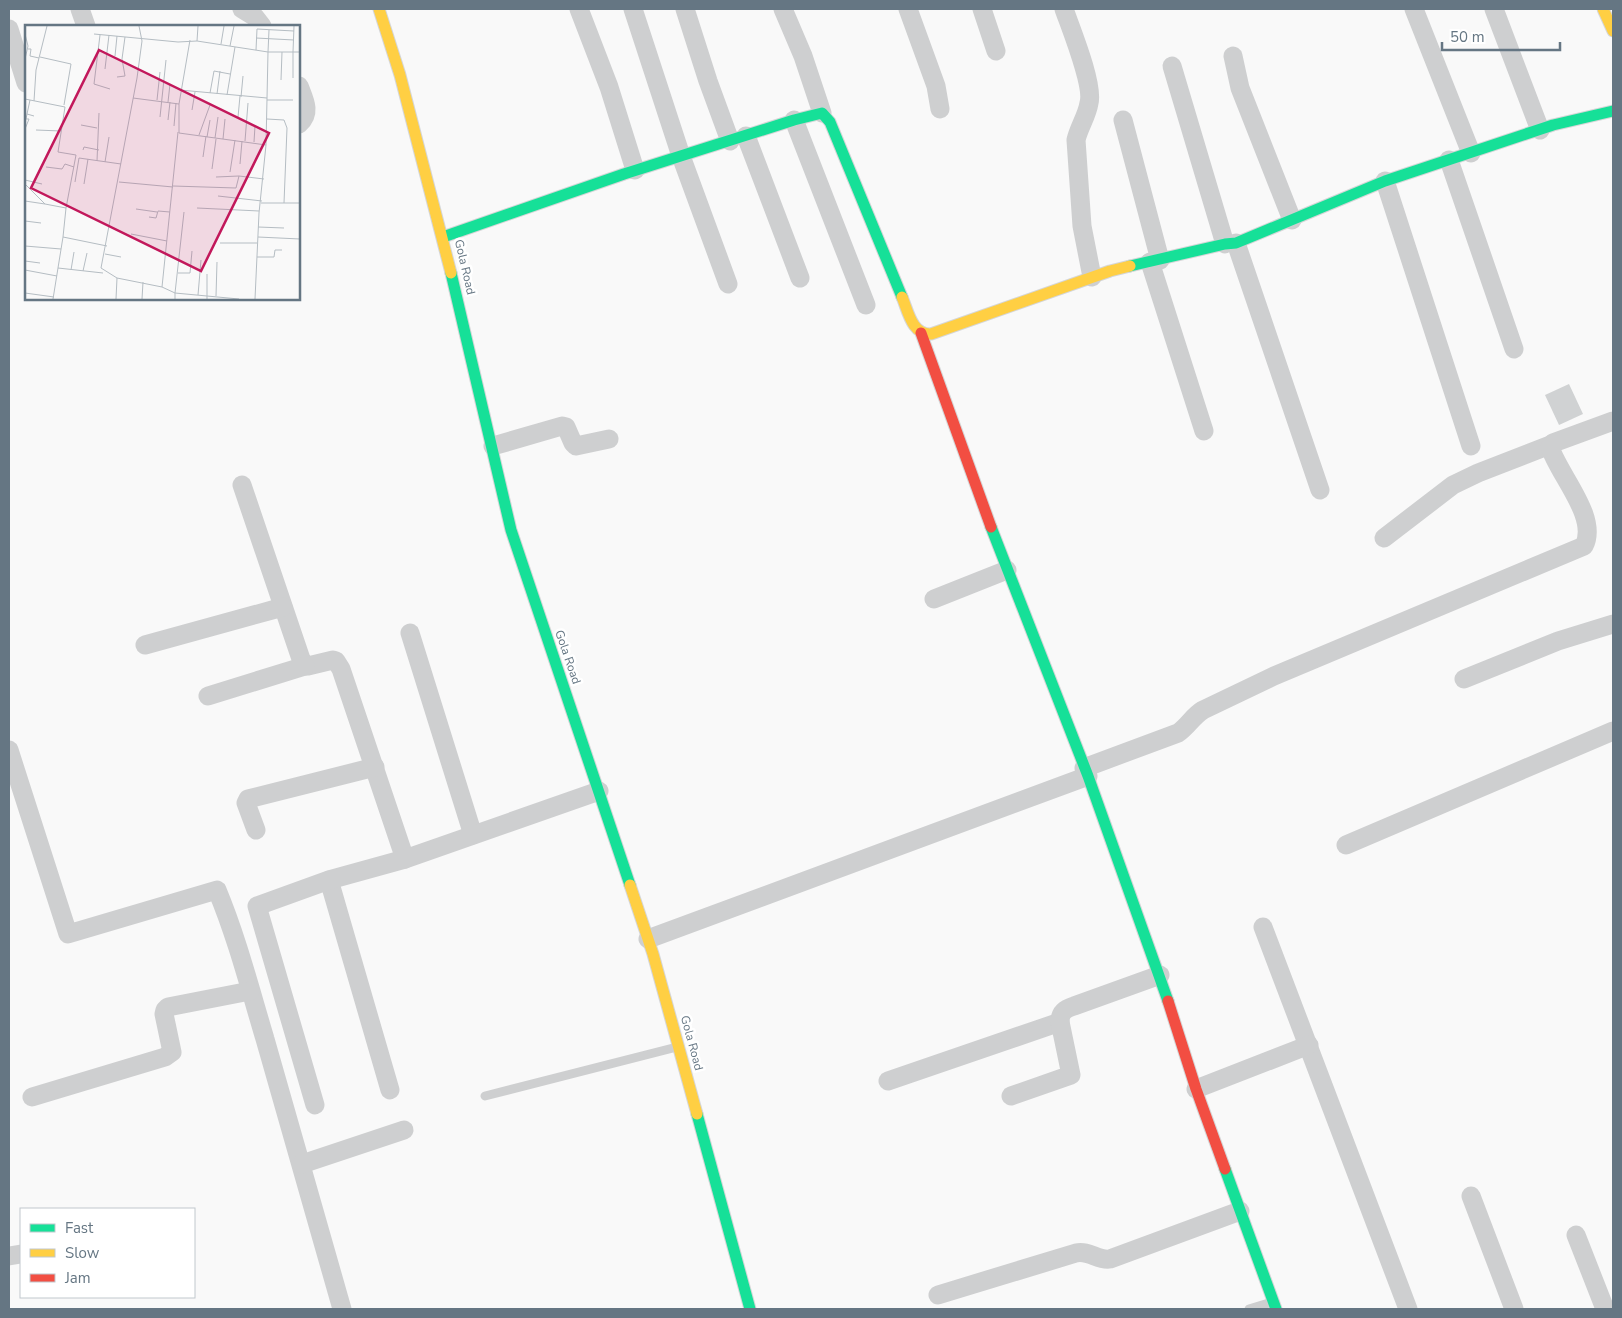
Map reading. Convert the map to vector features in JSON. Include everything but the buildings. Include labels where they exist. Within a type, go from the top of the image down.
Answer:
[{"type":"street","points":[[80,9],[86,25]]},
{"type":"street","points":[[242,9],[255,17],[261,25]]},
{"type":"street","name":"Gola Road","points":[[379,9],[400,75],[443,237],[511,530],[648,939],[750,1309]]},
{"type":"street","points":[[580,9],[615,102],[635,170]]},
{"type":"street","points":[[633,9],[681,156],[728,284]]},
{"type":"street","points":[[685,9],[708,81],[738,139],[800,278]]},
{"type":"street","points":[[783,9],[822,113],[830,122],[911,320],[921,333],[1007,570],[1086,772],[1160,975],[1196,1089],[1275,1306]]},
{"type":"street","points":[[908,9],[936,86],[940,109]]},
{"type":"street","points":[[982,9],[996,51]]},
{"type":"street","points":[[1064,9],[1087,79],[1090,95],[1089,104],[1078,130],[1076,140],[1082,226],[1092,277]]},
{"type":"street","points":[[1414,9],[1472,153]]},
{"type":"street","points":[[1494,9],[1540,130]]},
{"type":"street","points":[[1603,9],[1613,31]]},
{"type":"street","points":[[9,29],[25,80]]},
{"type":"street","points":[[1233,56],[1240,88],[1292,220]]},
{"type":"street","points":[[1172,66],[1230,243],[1320,490]]},
{"type":"street","points":[[300,90],[306,112],[306,117],[300,123]]},
{"type":"street","points":[[921,333],[926,335],[936,333],[1110,270],[1230,243],[1292,220],[1385,181],[1540,130],[1613,111]]},
{"type":"street","points":[[443,237],[635,170],[822,113]]},
{"type":"street","points":[[794,120],[866,305]]},
{"type":"street","points":[[1123,120],[1155,261],[1204,432]]},
{"type":"street","points":[[1449,160],[1514,348]]},
{"type":"street","points":[[1385,181],[1471,446]]},
{"type":"street","points":[[1384,538],[1453,485],[1478,473],[1613,421]]},
{"type":"street","points":[[493,446],[562,426],[566,427],[576,446],[609,439]]},
{"type":"street","points":[[648,939],[1086,772],[1178,733],[1203,710],[1274,676],[1584,546],[1587,531],[1585,515],[1551,451],[1550,445]]},
{"type":"street","points":[[242,485],[305,666]]},
{"type":"street","points":[[934,599],[1007,570]]},
{"type":"street","points":[[145,645],[283,607]]},
{"type":"street","points":[[1464,679],[1558,641],[1613,624]]},
{"type":"street","points":[[410,633],[473,835]]},
{"type":"street","points":[[208,696],[305,666],[333,660],[338,663],[405,859]]},
{"type":"street","points":[[1346,845],[1613,731]]},
{"type":"street","points":[[10,761],[68,934],[218,890],[228,917],[302,1164],[342,1309]]},
{"type":"street","points":[[256,830],[246,803],[248,799],[375,767]]},
{"type":"street","points":[[315,1105],[257,906],[329,880],[405,859],[599,791]]},
{"type":"street","points":[[329,880],[390,1090]]},
{"type":"street","points":[[1263,927],[1408,1309]]},
{"type":"street","points":[[1011,1096],[1071,1075],[1060,1022],[1061,1014],[1067,1009],[1160,975]]},
{"type":"street","points":[[32,1097],[165,1057],[172,1052],[164,1020],[165,1010],[168,1007],[250,990]]},
{"type":"street","points":[[888,1081],[1060,1022]]},
{"type":"street","points":[[1196,1089],[1309,1045]]},
{"type":"street","points":[[302,1164],[404,1130]]},
{"type":"street","points":[[1471,1196],[1514,1309]]},
{"type":"street","points":[[938,1295],[1076,1253],[1086,1252],[1101,1259],[1110,1259],[1240,1211]]},
{"type":"street","points":[[1576,1235],[1605,1309]]},
{"type":"lane","points":[[485,1096],[679,1046]]},
{"type":"lane","points":[[1249,1309],[1275,1306]]},
{"type":"traffic: fast","points":[[1130,266],[1236,243],[1385,181],[1553,125],[1613,111]]},
{"type":"traffic: fast","points":[[443,237],[624,174],[794,120],[822,113],[830,122],[902,297]]},
{"type":"traffic: fast","points":[[451,273],[511,530],[630,885]]},
{"type":"traffic: fast","points":[[991,527],[1088,776],[1168,1001]]},
{"type":"traffic: fast","points":[[697,1114],[750,1309]]},
{"type":"traffic: fast","points":[[1225,1169],[1276,1309]]},
{"type":"traffic: slow","points":[[379,9],[400,75],[451,273]]},
{"type":"traffic: slow","points":[[1603,9],[1613,31]]},
{"type":"traffic: slow","points":[[902,297],[915,326],[919,331],[931,334],[1110,271],[1130,266]]},
{"type":"traffic: slow","points":[[630,885],[653,954],[697,1114]]},
{"type":"traffic: jam","points":[[921,333],[991,527]]},
{"type":"traffic: jam","points":[[1168,1001],[1196,1089],[1225,1169]]}]
